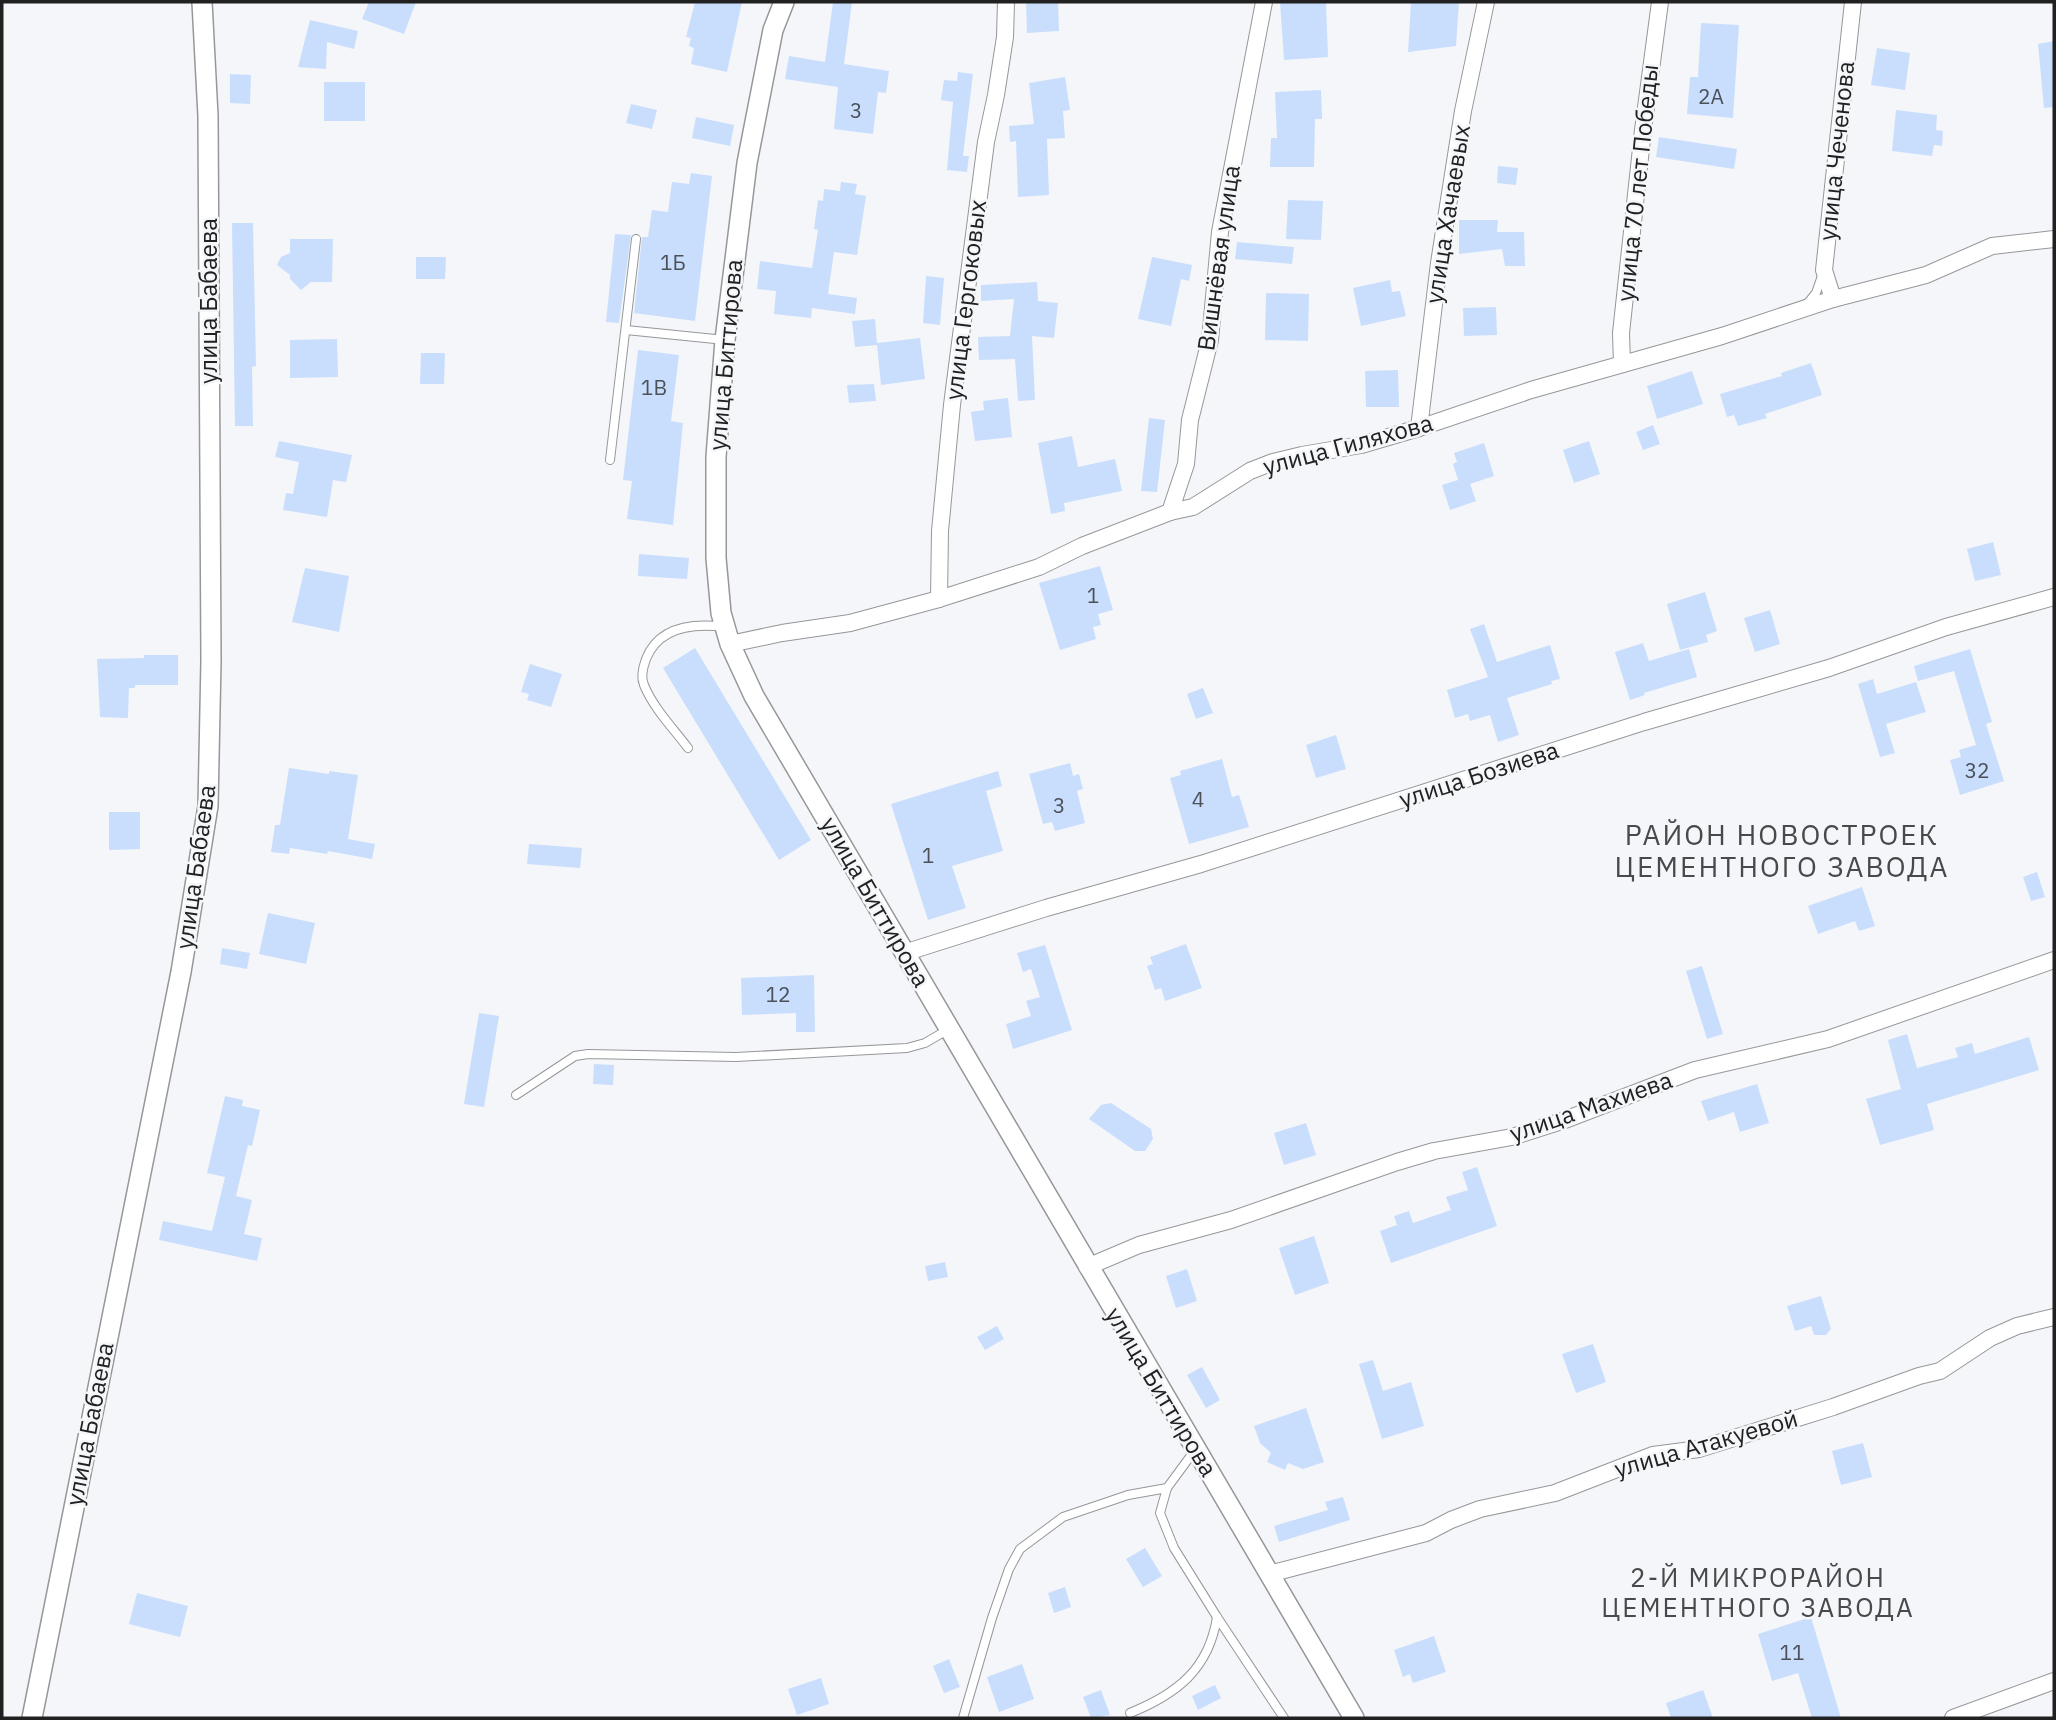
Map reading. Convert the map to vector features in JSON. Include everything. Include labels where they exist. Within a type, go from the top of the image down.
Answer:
[{"type":"street","name":"улица Бабаева","points":[[32,1718],[181,972],[208,806],[211,661],[208,117],[202,2]]},
{"type":"street","name":"улица Биттирова","points":[[783,2],[773,30],[751,139],[718,412],[715,494],[717,578],[727,635],[754,696],[1354,1718]]},
{"type":"street","name":"улица Гергоковых","points":[[939,599],[940,531],[952,405],[986,142],[1005,37],[1006,2]]},
{"type":"street","name":"Вишнёвая улица","points":[[1170,512],[1186,464],[1190,420],[1210,340],[1220,232],[1264,2]]},
{"type":"street","name":"улица Хачаевых","points":[[1419,428],[1439,263],[1463,111],[1482,32],[1486,2]]},
{"type":"street","name":"улица 70 лет Победы","points":[[1622,364],[1621,333],[1660,2]]},
{"type":"street","name":"улица Чеченова","points":[[1833,299],[1824,270],[1853,2]]},
{"type":"street","name":"улица Гиляхова","points":[[727,635],[782,633],[850,623],[939,599],[1039,567],[1082,546],[1170,512],[1193,507],[1250,471],[1273,462],[1302,454],[1361,445],[1419,428],[1508,397],[1723,336],[1833,299],[1926,275],[1992,246],[2054,239]]},
{"type":"street","name":"улица Бозиева","points":[[904,953],[1046,908],[1201,864],[1644,722],[1829,668],[1946,627],[2054,597]]},
{"type":"street","name":"улица Махиева","points":[[1087,1267],[1139,1245],[1231,1220],[1397,1162],[1434,1151],[1512,1137],[1562,1121],[1695,1070],[1828,1039],[2054,960]]},
{"type":"street","name":"улица Атакуевой","points":[[1269,1574],[1426,1533],[1480,1509],[1555,1493],[1653,1455],[1699,1449],[1833,1407],[1940,1371],[1990,1338],[2017,1326],[2054,1317]]},
{"type":"street","points":[[1953,1718],[2054,1681]]},
{"type":"lane","points":[[610,460],[636,239]]},
{"type":"lane","points":[[1798,311],[1816,293],[1824,270]]},
{"type":"lane","points":[[626,330],[725,340]]},
{"type":"lane","points":[[688,748],[657,708],[643,683],[643,665],[650,649],[663,637],[682,626],[701,624],[727,635]]},
{"type":"lane","points":[[516,1095],[575,1056],[588,1054],[736,1057],[907,1048],[925,1043],[949,1029]]},
{"type":"lane","points":[[1195,1450],[1167,1488],[1160,1513],[1174,1548],[1284,1718]]},
{"type":"lane","points":[[963,1718],[992,1618],[1009,1569],[1020,1549],[1063,1517],[1128,1494],[1167,1488]]},
{"type":"lane","points":[[1130,1713],[1167,1695],[1195,1669],[1212,1643],[1217,1617]]},
{"type":"building","points":[[369,2],[416,2],[404,34],[362,19]]},
{"type":"building","points":[[695,2],[742,2],[727,72],[691,64],[694,48],[689,46],[691,38],[686,37]]},
{"type":"building","points":[[833,2],[852,2],[844,64],[889,71],[886,93],[878,92],[873,134],[834,129],[838,87],[785,79],[789,56],[825,62]]},
{"type":"building","points":[[1026,2],[1058,2],[1059,31],[1027,33]]},
{"type":"building","points":[[1280,2],[1326,2],[1328,57],[1284,60]]},
{"type":"building","points":[[1411,2],[1459,2],[1456,46],[1408,52]]},
{"type":"building","points":[[310,20],[358,31],[354,49],[327,42],[326,69],[298,67]]},
{"type":"building","points":[[1701,23],[1739,25],[1733,118],[1687,114],[1690,77],[1698,77]]},
{"type":"building","points":[[2054,41],[2054,107],[2044,108],[2038,44]]},
{"type":"building","points":[[1877,48],[1910,53],[1905,90],[1871,85]]},
{"type":"building","points":[[958,72],[973,74],[963,156],[969,156],[967,172],[947,170],[953,102],[941,100],[944,80],[957,81]]},
{"type":"building","points":[[230,74],[251,75],[250,104],[230,103]]},
{"type":"building","points":[[1065,77],[1070,110],[1063,111],[1065,138],[1047,139],[1049,195],[1018,197],[1016,141],[1010,142],[1009,126],[1034,124],[1029,83]]},
{"type":"building","points":[[324,82],[365,82],[365,121],[324,121]]},
{"type":"building","points":[[1321,90],[1322,119],[1315,119],[1314,167],[1270,167],[1271,138],[1277,138],[1275,92]]},
{"type":"building","points":[[631,104],[657,110],[652,129],[626,123]]},
{"type":"building","points":[[1896,110],[1937,115],[1936,130],[1943,131],[1942,146],[1934,145],[1932,156],[1892,151]]},
{"type":"building","points":[[696,117],[734,125],[730,146],[692,138]]},
{"type":"building","points":[[1659,137],[1737,149],[1734,169],[1656,157]]},
{"type":"building","points":[[1498,166],[1518,168],[1516,185],[1497,183]]},
{"type":"building","points":[[691,173],[712,176],[695,321],[634,313],[642,237],[648,237],[652,210],[668,212],[672,182],[689,184]]},
{"type":"building","points":[[841,182],[857,184],[855,194],[866,196],[857,255],[834,252],[828,294],[857,298],[855,314],[812,308],[811,318],[774,314],[776,291],[757,289],[760,261],[812,268],[818,230],[814,229],[818,200],[823,201],[824,189],[840,191]]},
{"type":"building","points":[[1288,200],[1323,201],[1321,240],[1286,239]]},
{"type":"building","points":[[1459,220],[1498,220],[1497,232],[1524,232],[1525,266],[1505,266],[1502,249],[1459,254]]},
{"type":"building","points":[[232,223],[253,223],[256,366],[252,367],[253,426],[235,426]]},
{"type":"building","points":[[615,234],[631,235],[619,323],[606,322]]},
{"type":"building","points":[[290,239],[333,239],[332,282],[311,282],[301,290],[290,279],[290,275],[277,265],[281,257],[290,253]]},
{"type":"building","points":[[1237,242],[1294,247],[1292,264],[1235,259]]},
{"type":"building","points":[[416,257],[446,257],[445,279],[416,279]]},
{"type":"building","points":[[1152,257],[1192,265],[1189,281],[1181,279],[1171,326],[1138,319]]},
{"type":"building","points":[[926,276],[944,278],[940,325],[923,323]]},
{"type":"building","points":[[1390,280],[1392,292],[1400,291],[1406,316],[1361,326],[1353,288]]},
{"type":"building","points":[[1037,282],[1038,301],[1058,303],[1054,338],[1032,336],[1035,400],[1018,401],[1015,359],[979,360],[978,337],[1010,336],[1014,299],[981,301],[981,285]]},
{"type":"building","points":[[1266,293],[1309,294],[1308,341],[1265,340]]},
{"type":"building","points":[[1496,307],[1497,335],[1464,336],[1463,308]]},
{"type":"building","points":[[875,319],[877,343],[920,338],[925,379],[881,385],[877,345],[855,347],[852,321]]},
{"type":"building","points":[[337,339],[338,377],[290,378],[290,340]]},
{"type":"building","points":[[638,350],[679,355],[671,421],[683,423],[673,525],[627,519],[632,481],[623,480]]},
{"type":"building","points":[[421,353],[445,353],[444,384],[420,384]]},
{"type":"building","points":[[1811,363],[1822,395],[1765,414],[1767,418],[1738,426],[1734,415],[1727,417],[1720,394],[1782,376],[1781,373]]},
{"type":"building","points":[[1398,370],[1399,407],[1366,407],[1365,371]]},
{"type":"building","points":[[1692,371],[1703,404],[1657,419],[1647,386]]},
{"type":"building","points":[[874,384],[876,401],[849,403],[847,385]]},
{"type":"building","points":[[1008,398],[1012,437],[975,441],[971,412],[984,410],[983,401]]},
{"type":"building","points":[[1149,418],[1165,420],[1157,492],[1141,491]]},
{"type":"building","points":[[1653,425],[1660,444],[1643,450],[1636,432]]},
{"type":"building","points":[[1072,436],[1078,467],[1115,459],[1122,491],[1064,503],[1065,511],[1051,514],[1038,443]]},
{"type":"building","points":[[279,441],[352,455],[346,482],[333,480],[327,517],[283,510],[286,493],[293,494],[299,462],[275,457]]},
{"type":"building","points":[[1589,441],[1600,474],[1574,483],[1563,450]]},
{"type":"building","points":[[1484,443],[1494,476],[1470,484],[1476,501],[1450,510],[1442,485],[1458,480],[1453,464],[1457,462],[1454,453]]},
{"type":"building","points":[[1993,542],[2001,575],[1975,581],[1967,549]]},
{"type":"building","points":[[639,554],[689,558],[687,579],[638,576]]},
{"type":"building","points":[[1100,566],[1113,610],[1098,614],[1101,625],[1093,627],[1096,639],[1060,650],[1039,583]]},
{"type":"building","points":[[305,568],[349,576],[339,632],[292,622]]},
{"type":"building","points":[[1705,592],[1717,631],[1706,635],[1708,642],[1680,650],[1667,604]]},
{"type":"building","points":[[1770,610],[1780,644],[1755,652],[1744,618]]},
{"type":"building","points":[[1484,624],[1497,662],[1550,645],[1560,679],[1507,698],[1519,735],[1498,742],[1490,715],[1470,721],[1468,714],[1455,718],[1447,690],[1488,677],[1470,629]]},
{"type":"building","points":[[1643,643],[1649,661],[1689,649],[1697,677],[1630,700],[1615,652]]},
{"type":"building","points":[[695,648],[811,840],[779,860],[663,668]]},
{"type":"building","points":[[1970,649],[1992,722],[1986,724],[2004,781],[1960,795],[1950,760],[1961,757],[1959,750],[1976,745],[1954,671],[1918,681],[1914,666]]},
{"type":"building","points":[[144,655],[178,655],[178,685],[135,685],[135,688],[129,688],[128,718],[100,717],[97,659],[144,658]]},
{"type":"building","points":[[530,664],[562,674],[551,707],[527,700],[529,694],[521,692]]},
{"type":"building","points":[[1873,679],[1877,694],[1916,682],[1926,712],[1886,724],[1895,753],[1880,757],[1858,684]]},
{"type":"building","points":[[1203,688],[1213,713],[1196,719],[1187,694]]},
{"type":"building","points":[[1336,735],[1346,769],[1316,778],[1306,745]]},
{"type":"building","points":[[1222,759],[1232,797],[1239,795],[1249,827],[1189,844],[1170,778],[1181,775],[1180,771]]},
{"type":"building","points":[[1070,763],[1073,776],[1079,774],[1083,789],[1077,791],[1085,823],[1055,831],[1052,822],[1043,824],[1029,774]]},
{"type":"building","points":[[289,768],[358,775],[348,839],[375,844],[372,859],[290,848],[289,854],[271,852],[275,825],[280,825]]},
{"type":"building","points":[[998,771],[1002,786],[986,791],[1003,851],[952,866],[966,908],[928,920],[891,804]]},
{"type":"building","points":[[109,812],[140,812],[140,849],[109,850]]},
{"type":"building","points":[[529,844],[582,848],[580,868],[527,864]]},
{"type":"building","points":[[2037,872],[2045,897],[2031,901],[2023,877]]},
{"type":"building","points":[[1862,887],[1875,926],[1859,931],[1855,921],[1818,934],[1808,906]]},
{"type":"building","points":[[268,913],[315,923],[306,964],[259,954]]},
{"type":"building","points":[[1186,944],[1202,988],[1165,1001],[1161,988],[1155,990],[1147,966],[1153,964],[1150,957]]},
{"type":"building","points":[[1045,945],[1072,1030],[1013,1049],[1006,1024],[1031,1016],[1026,1001],[1040,997],[1031,969],[1023,972],[1017,953]]},
{"type":"building","points":[[222,948],[250,953],[247,969],[220,964]]},
{"type":"building","points":[[1702,966],[1723,1034],[1707,1039],[1686,971]]},
{"type":"building","points":[[814,975],[815,1032],[796,1032],[796,1013],[742,1015],[741,978]]},
{"type":"building","points":[[479,1013],[499,1016],[484,1107],[464,1104]]},
{"type":"building","points":[[1907,1034],[1917,1068],[1958,1057],[1955,1048],[1972,1043],[1975,1054],[2029,1037],[2039,1070],[1927,1104],[1934,1130],[1880,1145],[1866,1099],[1901,1089],[1888,1040]]},
{"type":"building","points":[[594,1064],[614,1065],[613,1085],[593,1084]]},
{"type":"building","points":[[1757,1084],[1769,1123],[1740,1132],[1734,1112],[1708,1121],[1701,1101]]},
{"type":"building","points":[[225,1096],[243,1100],[242,1106],[260,1110],[252,1146],[248,1145],[236,1196],[252,1200],[244,1234],[262,1238],[257,1261],[159,1240],[163,1221],[212,1231],[225,1177],[207,1173]]},
{"type":"building","points":[[1111,1103],[1151,1129],[1153,1139],[1145,1151],[1135,1151],[1089,1119],[1101,1105]]},
{"type":"building","points":[[1306,1123],[1316,1155],[1284,1165],[1274,1133]]},
{"type":"building","points":[[1477,1167],[1497,1226],[1391,1263],[1380,1231],[1397,1225],[1394,1216],[1409,1211],[1413,1223],[1451,1210],[1446,1197],[1468,1190],[1462,1172]]},
{"type":"building","points":[[1314,1236],[1329,1283],[1295,1295],[1279,1248]]},
{"type":"building","points":[[945,1262],[948,1277],[928,1281],[925,1266]]},
{"type":"building","points":[[1187,1269],[1197,1301],[1176,1308],[1166,1276]]},
{"type":"building","points":[[1821,1296],[1831,1329],[1826,1335],[1814,1335],[1811,1326],[1795,1331],[1787,1306]]},
{"type":"building","points":[[997,1326],[1004,1339],[985,1350],[977,1337]]},
{"type":"building","points":[[1593,1344],[1606,1382],[1576,1393],[1562,1354]]},
{"type":"building","points":[[1373,1360],[1383,1391],[1411,1382],[1424,1426],[1382,1439],[1359,1364]]},
{"type":"building","points":[[1202,1367],[1220,1400],[1206,1408],[1187,1375]]},
{"type":"building","points":[[1306,1408],[1324,1462],[1303,1469],[1288,1463],[1285,1470],[1267,1462],[1271,1453],[1260,1443],[1254,1426]]},
{"type":"building","points":[[1863,1443],[1872,1477],[1841,1485],[1832,1451]]},
{"type":"building","points":[[1343,1497],[1350,1520],[1279,1542],[1274,1526],[1328,1510],[1325,1502]]},
{"type":"building","points":[[1145,1548],[1162,1576],[1143,1587],[1126,1559]]},
{"type":"building","points":[[1065,1587],[1071,1607],[1054,1613],[1048,1593]]},
{"type":"building","points":[[137,1593],[188,1606],[180,1637],[129,1624]]},
{"type":"building","points":[[1811,1617],[1841,1718],[1812,1718],[1798,1673],[1772,1681],[1758,1634]]},
{"type":"building","points":[[1434,1636],[1446,1672],[1413,1683],[1410,1674],[1403,1677],[1394,1650]]},
{"type":"building","points":[[949,1659],[960,1687],[944,1693],[933,1666]]},
{"type":"building","points":[[1022,1664],[1034,1699],[999,1712],[987,1677]]},
{"type":"building","points":[[821,1678],[829,1704],[797,1715],[788,1689]]},
{"type":"building","points":[[1215,1685],[1221,1698],[1198,1710],[1192,1696]]},
{"type":"building","points":[[1101,1690],[1110,1715],[1091,1718],[1083,1697]]},
{"type":"building","points":[[1703,1690],[1713,1718],[1671,1718],[1666,1703]]},
{"type":"district","name":"РАЙОН НОВОСТРОЕК ЦЕМЕНТНОГО ЗАВОДА","points":[[1782,851]]},
{"type":"district","name":"2-Й МИКРОРАЙОН ЦЕМЕНТНОГО ЗАВОДА","points":[[1758,1593]]}]
